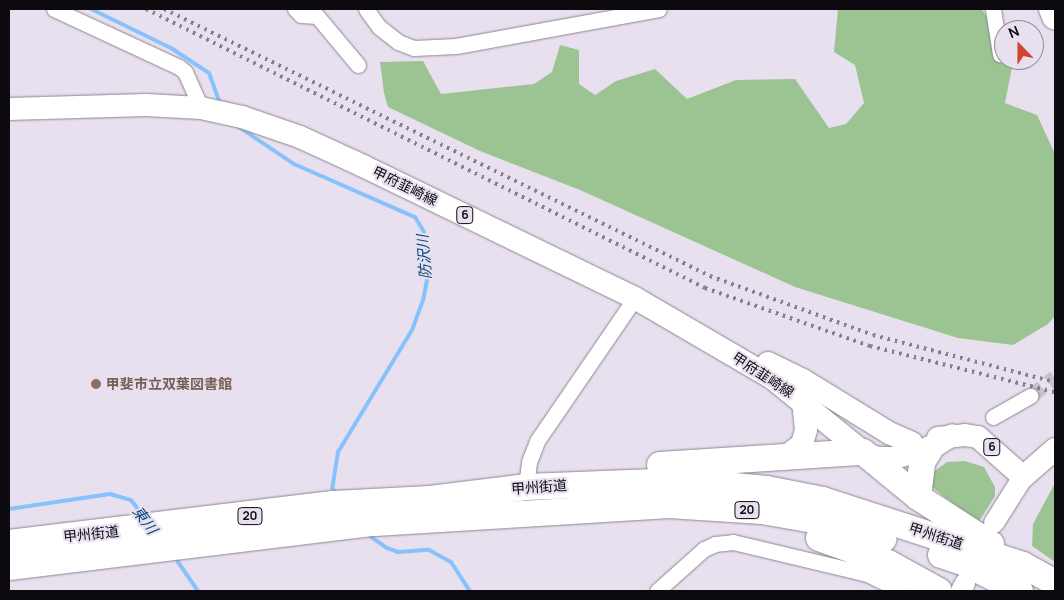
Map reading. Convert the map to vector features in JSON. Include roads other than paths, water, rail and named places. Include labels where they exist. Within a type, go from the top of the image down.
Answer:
[{"type":"highway","points":[[1052,9],[1055,16]]},
{"type":"highway","points":[[918,497],[922,462],[921,446]]},
{"type":"highway","points":[[526,487],[613,469],[783,459],[863,452],[918,497],[1023,565]]},
{"type":"highway","name":"甲州街道","points":[[9,543],[142,540],[182,547],[348,526],[368,513],[430,499],[526,487],[681,481],[767,489],[823,500],[1023,565],[1055,583]]},
{"type":"highway","name":"甲州街道","points":[[9,566],[142,540],[167,526],[333,504],[368,513],[462,517],[669,505],[762,512],[857,531],[960,561],[1020,591]]},
{"type":"highway","points":[[462,517],[502,521],[672,516],[760,525],[853,549],[888,563],[939,591]]},
{"type":"main road","name":"甲府韮崎線","points":[[9,108],[146,105],[207,109],[242,117],[300,137],[635,298],[683,324],[803,401],[863,452]]},
{"type":"main road","points":[[683,324],[803,380],[889,432],[921,446]]},
{"type":"main road","points":[[783,459],[802,444],[806,430],[803,401]]},
{"type":"main road","name":"6","points":[[863,452],[921,446],[952,435],[978,437],[1023,477]]},
{"type":"main road","points":[[1023,477],[1055,449]]},
{"type":"street","points":[[54,9],[179,67],[185,72],[207,109]]},
{"type":"street","points":[[295,9],[302,15],[317,16],[358,65]]},
{"type":"street","points":[[366,9],[379,27],[398,42],[414,48],[456,46],[660,9]]},
{"type":"street","points":[[526,487],[529,462],[537,441],[635,298]]},
{"type":"street","points":[[992,417],[1030,396]]},
{"type":"street","points":[[994,523],[1023,477]]},
{"type":"street","points":[[657,591],[704,549],[716,544],[733,542],[867,574],[902,591]]},
{"type":"waterway","name":"防沢川","points":[[91,9],[171,48],[209,73],[220,104]]},
{"type":"waterway","name":"防沢川","points":[[236,125],[294,164],[415,217],[424,232],[428,275],[423,300],[412,330],[338,452],[332,488],[337,494]]},
{"type":"waterway","name":"東川","points":[[9,509],[110,494],[131,500],[144,517]]},
{"type":"waterway","name":"防沢川","points":[[367,534],[387,548],[398,552],[429,550],[451,562],[470,591]]},
{"type":"waterway","name":"東川","points":[[174,556],[198,591]]},
{"type":"tunnel","points":[[1030,396],[1055,377]]},
{"type":"railway","points":[[146,9],[705,288],[870,346],[1055,392]]},
{"type":"railway","points":[[164,9],[710,276],[873,335],[1055,382]]},
{"type":"place","name":"甲斐市立双葉図書館","points":[[96,384]]}]
